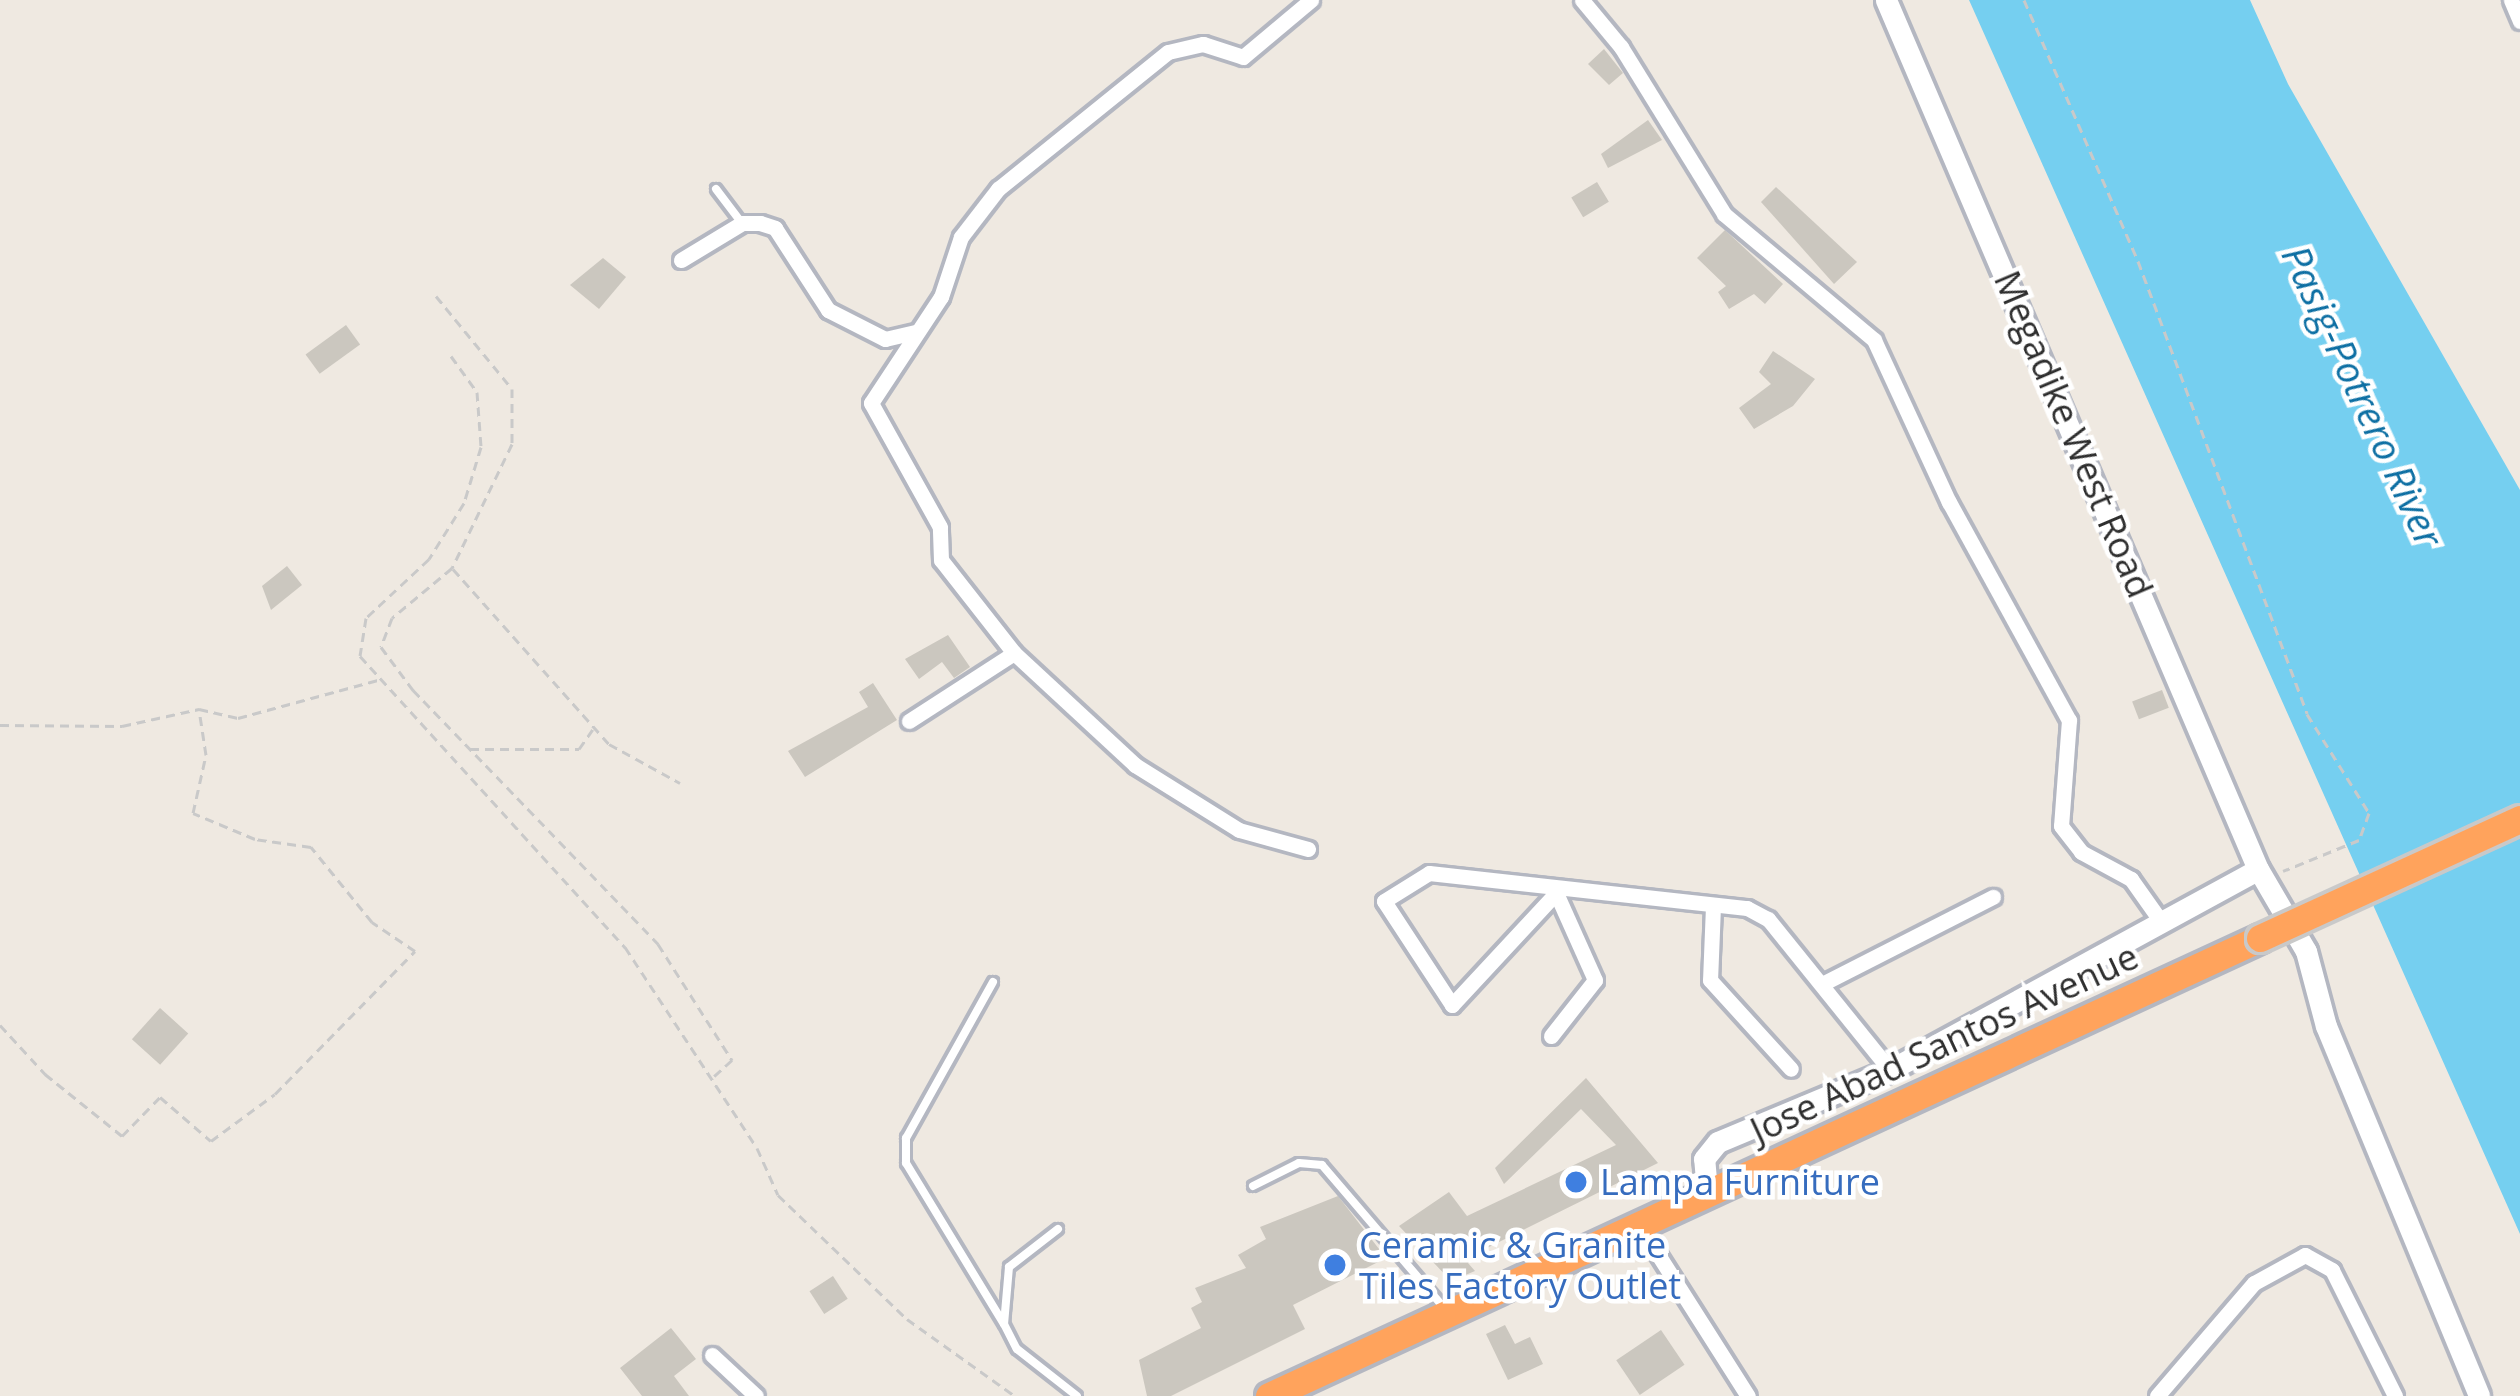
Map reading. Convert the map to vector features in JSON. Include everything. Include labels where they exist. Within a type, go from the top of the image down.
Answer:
[{"type":"highway","name":"Jose Abad Santos Avenue","points":[[1269,1396],[2520,819]]},
{"type":"street","points":[[1308,849],[1239,830],[1136,765],[1014,653],[941,560],[940,527],[871,403],[941,297],[961,237],[998,189],[1168,52],[1203,44],[1243,57],[1311,0]]},
{"type":"street","points":[[1582,0],[1622,47],[1680,154],[1724,214],[1874,340],[1949,502],[2069,720],[2061,826],[2074,847],[2131,879],[2162,922]]},
{"type":"street","name":"Megadike West Road","points":[[1886,0],[2262,873],[2306,951],[2326,1026],[2479,1396]]},
{"type":"street","points":[[2511,0],[2520,21]]},
{"type":"street","points":[[681,260],[742,223],[775,228],[828,310],[885,339],[916,332]]},
{"type":"street","points":[[909,721],[1014,653]]},
{"type":"street","points":[[1556,893],[1452,1005],[1384,901],[1429,873],[1556,893],[1713,906],[1768,919],[1890,1070]]},
{"type":"street","points":[[1707,1191],[1704,1159],[1718,1142],[1890,1070],[2262,873]]},
{"type":"street","points":[[1550,1036],[1595,980],[1556,893]]},
{"type":"street","points":[[1822,983],[1993,897]]},
{"type":"street","points":[[1713,906],[1710,980],[1791,1069]]},
{"type":"street","points":[[1638,1222],[1748,1396]]},
{"type":"street","points":[[2157,1396],[2254,1283],[2305,1255],[2332,1270],[2395,1396]]},
{"type":"street","points":[[712,1355],[756,1396]]},
{"type":"lane","points":[[716,190],[742,223]]},
{"type":"lane","points":[[993,982],[906,1138],[906,1163],[1017,1348],[1076,1396]]},
{"type":"lane","points":[[1253,1186],[1299,1163],[1322,1166],[1448,1312]]},
{"type":"lane","points":[[1004,1324],[1009,1267],[1058,1229]]},
{"type":"path","points":[[2024,0],[2138,261],[2307,715],[2369,813],[2359,840],[2262,873]]},
{"type":"path","points":[[436,296],[512,388],[515,416],[495,484],[452,568],[392,618],[381,647],[468,749],[658,944],[732,1060],[713,1076]]},
{"type":"path","points":[[451,356],[477,392],[481,446],[464,503],[429,559],[360,631],[360,656],[625,946],[713,1076],[778,1196],[907,1318],[1015,1396]]},
{"type":"path","points":[[452,568],[593,728],[635,763],[680,783]]},
{"type":"path","points":[[0,724],[122,726],[199,709],[238,718],[380,680]]},
{"type":"path","points":[[0,1024],[45,1074],[122,1136],[160,1097],[211,1141],[275,1094],[415,951],[373,922],[310,848],[255,839],[194,813],[206,755],[199,709]]},
{"type":"path","points":[[468,749],[579,749],[593,728]]},
{"type":"water","name":"Pasig-Potrero River","points":[[1969,0],[2250,0],[2288,84],[2520,490],[2520,1234]]},
{"type":"building","points":[[1604,49],[1623,73],[1609,85],[1588,64]]},
{"type":"building","points":[[1648,120],[1662,140],[1608,168],[1601,154]]},
{"type":"building","points":[[1597,182],[1609,202],[1583,217],[1571,197]]},
{"type":"building","points":[[1776,187],[1857,262],[1834,284],[1761,202]]},
{"type":"building","points":[[1725,230],[1783,284],[1765,304],[1754,294],[1729,309],[1718,292],[1726,286],[1697,258]]},
{"type":"building","points":[[603,258],[626,277],[599,309],[570,285]]},
{"type":"building","points":[[346,325],[360,344],[320,374],[306,354]]},
{"type":"building","points":[[1773,351],[1815,379],[1793,406],[1754,429],[1739,408],[1771,384],[1759,372]]},
{"type":"building","points":[[287,566],[302,585],[271,610],[262,586]]},
{"type":"building","points":[[948,635],[970,667],[954,678],[942,662],[919,679],[905,659]]},
{"type":"building","points":[[873,683],[897,720],[805,777],[788,751],[868,707],[859,692]]},
{"type":"building","points":[[2162,690],[2169,708],[2139,719],[2132,701]]},
{"type":"building","points":[[160,1008],[188,1033],[160,1065],[132,1039]]},
{"type":"building","points":[[1586,1078],[1658,1163],[1487,1248],[1468,1263],[1475,1271],[1451,1281],[1399,1226],[1449,1192],[1467,1216],[1616,1145],[1581,1109],[1504,1184],[1495,1168]]},
{"type":"building","points":[[1338,1196],[1386,1258],[1293,1305],[1305,1329],[1171,1396],[1147,1396],[1139,1360],[1201,1328],[1191,1308],[1202,1302],[1195,1288],[1246,1268],[1238,1255],[1266,1239],[1260,1227]]},
{"type":"building","points":[[833,1276],[848,1299],[824,1314],[810,1291]]},
{"type":"building","points":[[1505,1325],[1515,1344],[1530,1337],[1543,1364],[1508,1380],[1486,1334]]},
{"type":"building","points":[[671,1328],[696,1359],[674,1376],[689,1396],[642,1396],[620,1368]]},
{"type":"building","points":[[1661,1330],[1684,1365],[1640,1395],[1616,1360]]},
{"type":"place","name":"Lampa Furniture","points":[[1576,1182]]},
{"type":"place","name":"Ceramic & Granite Tiles Factory Outlet","points":[[1335,1265]]}]
